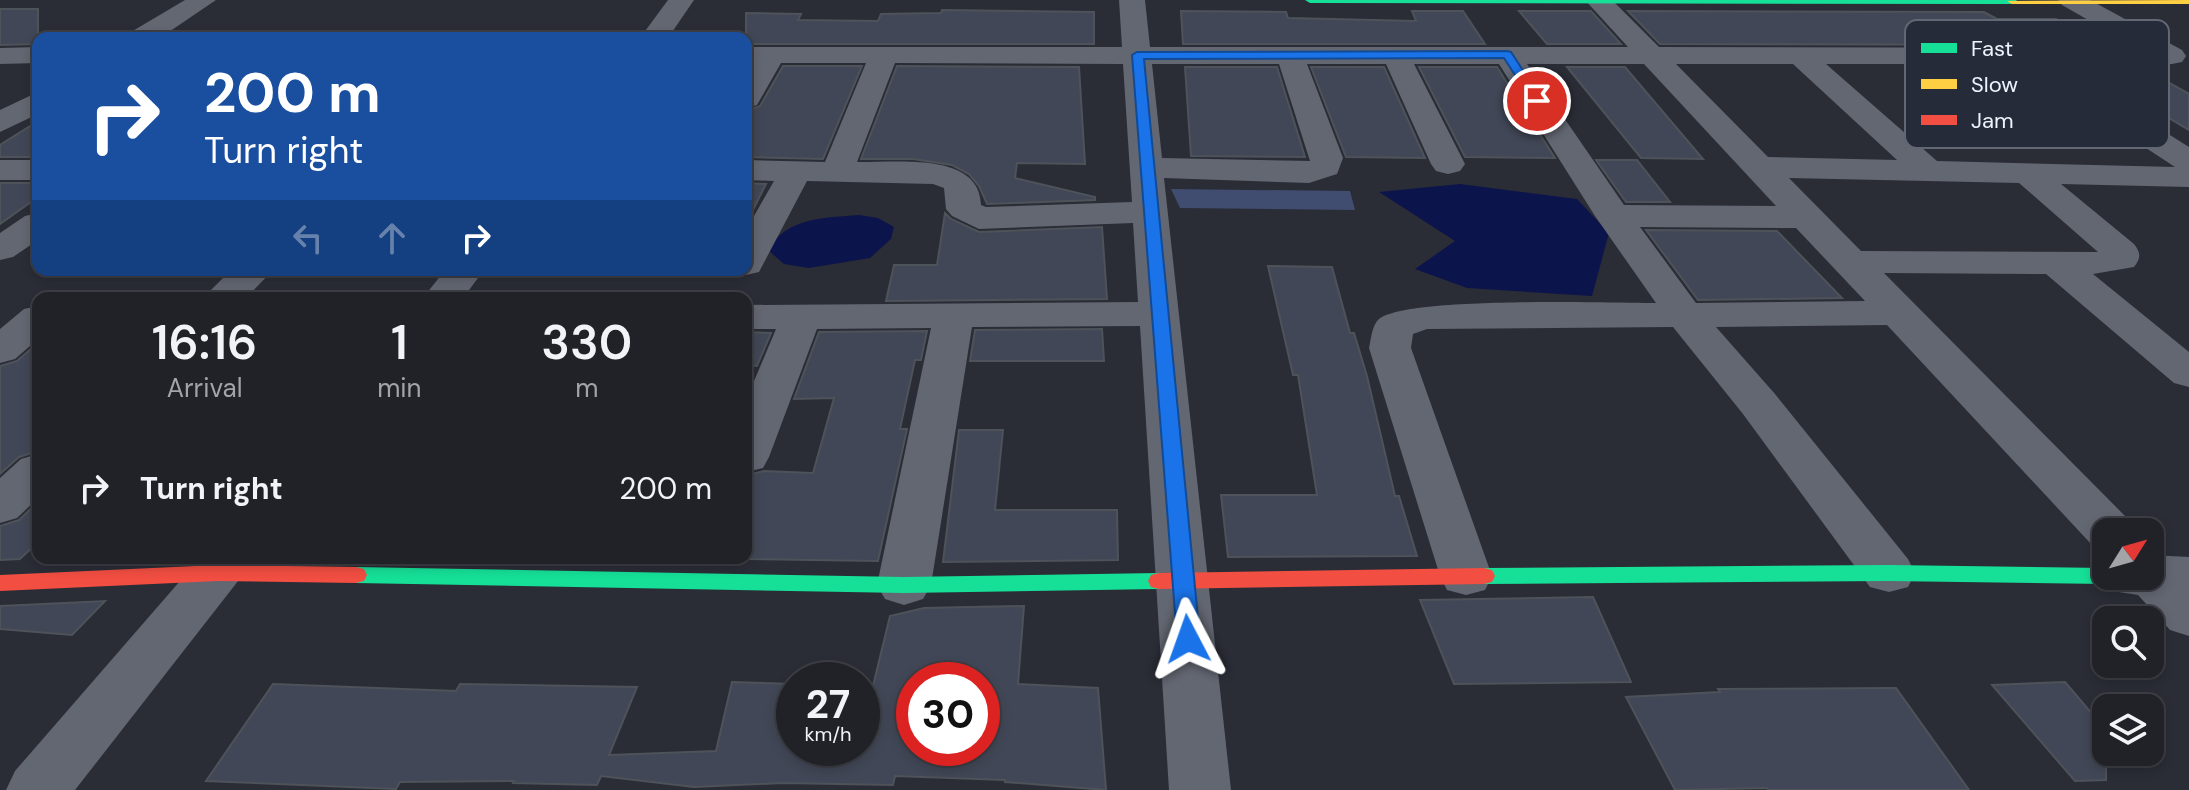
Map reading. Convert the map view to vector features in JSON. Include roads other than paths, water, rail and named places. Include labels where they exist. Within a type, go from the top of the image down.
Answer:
[{"type":"street","points":[[151,32],[203,0]]},
{"type":"street","points":[[658,32],[681,0]]},
{"type":"street","points":[[1132,0],[1200,790]]},
{"type":"street","points":[[1310,0],[2189,1]]},
{"type":"street","points":[[1598,0],[2097,518]]},
{"type":"street","points":[[2071,0],[2108,20]]},
{"type":"street","points":[[1798,54],[1928,171]]},
{"type":"street","points":[[0,56],[32,55]]},
{"type":"street","points":[[752,79],[759,55],[1905,55]]},
{"type":"street","points":[[837,172],[884,55]]},
{"type":"street","points":[[1147,167],[1309,173],[1325,167],[1327,158],[1290,55]]},
{"type":"street","points":[[1396,55],[1448,164]]},
{"type":"street","points":[[1507,55],[1613,216],[1685,316],[1759,404],[1889,573]]},
{"type":"street","points":[[0,123],[32,104]]},
{"type":"street","points":[[2169,148],[2189,161]]},
{"type":"street","points":[[1758,167],[2189,177]]},
{"type":"street","points":[[0,170],[32,170]]},
{"type":"street","points":[[752,170],[937,174],[958,182],[964,194],[964,209],[979,218],[1151,212]]},
{"type":"street","points":[[752,255],[796,171]]},
{"type":"street","points":[[1852,262],[2116,263],[2121,259],[2121,252],[2027,173]]},
{"type":"street","points":[[1613,216],[1807,217]]},
{"type":"street","points":[[0,249],[32,228]]},
{"type":"street","points":[[2055,262],[2189,374]]},
{"type":"street","points":[[230,292],[247,276]]},
{"type":"street","points":[[448,292],[460,276]]},
{"type":"street","points":[[0,308],[32,309]]},
{"type":"street","points":[[1466,576],[1390,348],[1394,327],[1423,317],[1899,313]]},
{"type":"street","points":[[752,317],[1159,314]]},
{"type":"street","points":[[904,585],[954,315]]},
{"type":"street","points":[[752,442],[801,316]]},
{"type":"street","points":[[0,350],[32,323]]},
{"type":"street","points":[[0,506],[32,476]]},
{"type":"street","points":[[0,583],[224,566],[703,568],[904,585],[1184,578],[1889,573],[2092,575]]},
{"type":"street","points":[[37,790],[224,566]]},
{"type":"street","points":[[2160,590],[2189,615]]}]
